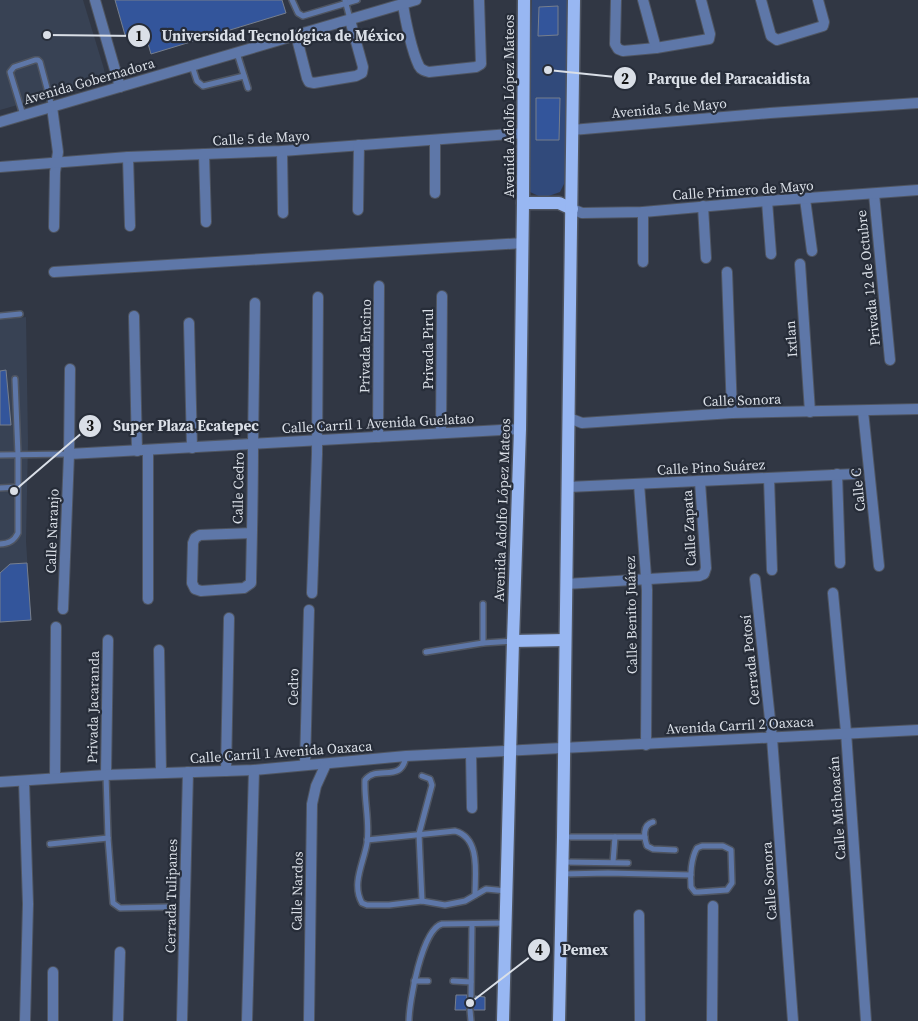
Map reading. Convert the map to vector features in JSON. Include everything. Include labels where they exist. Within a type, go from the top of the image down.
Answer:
[{"type":"main road","name":"Avenida Adolfo López Mateos","points":[[503,1021],[520,429],[524,0]]},
{"type":"main road","points":[[559,1021],[574,0]]},
{"type":"main road","points":[[523,203],[558,203],[572,209]]},
{"type":"main road","points":[[513,641],[565,640]]},
{"type":"street","points":[[94,0],[120,87]]},
{"type":"street","name":"Avenida Gobernadora","points":[[0,122],[416,0]]},
{"type":"street","points":[[403,4],[406,23],[419,66],[429,72],[480,66],[479,0]]},
{"type":"street","points":[[616,0],[615,44],[618,49],[623,51],[656,48],[709,39],[710,34],[701,0]]},
{"type":"street","points":[[643,0],[656,48]]},
{"type":"street","points":[[761,0],[771,36],[777,40],[823,26],[824,22],[818,0]]},
{"type":"street","points":[[296,35],[307,78],[310,82],[314,83],[356,76],[362,73],[363,67],[350,20]]},
{"type":"street","name":"Avenida 5 de Mayo","points":[[572,130],[770,113],[918,103]]},
{"type":"street","points":[[52,107],[58,152],[55,172],[54,227]]},
{"type":"street","name":"Calle 5 de Mayo","points":[[0,167],[57,161],[282,151],[524,133]]},
{"type":"street","points":[[435,140],[435,193]]},
{"type":"street","points":[[358,210],[359,145]]},
{"type":"street","points":[[282,151],[282,213]]},
{"type":"street","points":[[204,154],[206,222]]},
{"type":"street","points":[[128,157],[130,226]]},
{"type":"street","name":"Calle Primero de Mayo","points":[[572,209],[582,213],[643,212],[918,190]]},
{"type":"street","name":"Privada 12 de Octubre","points":[[874,194],[890,360]]},
{"type":"street","points":[[806,199],[812,251]]},
{"type":"street","points":[[767,201],[772,254]]},
{"type":"street","points":[[703,206],[706,258]]},
{"type":"street","points":[[643,212],[644,262]]},
{"type":"street","points":[[54,272],[523,243]]},
{"type":"street","name":"Ixtlan","points":[[800,264],[810,412]]},
{"type":"street","points":[[727,272],[732,413]]},
{"type":"street","name":"Privada Encino","points":[[378,437],[380,286]]},
{"type":"street","name":"Privada Pirul","points":[[441,432],[442,296]]},
{"type":"street","points":[[312,593],[317,441],[318,297]]},
{"type":"street","name":"Calle Cedro","points":[[252,533],[200,535],[195,538],[193,543],[192,583],[194,589],[201,591],[244,588],[249,586],[251,580],[252,533],[255,303]]},
{"type":"street","points":[[134,316],[137,451]]},
{"type":"street","points":[[189,323],[192,448]]},
{"type":"street","name":"Calle Naranjo","points":[[63,609],[70,369]]},
{"type":"street","name":"Calle Sonora","points":[[569,418],[582,423],[732,413],[918,410]]},
{"type":"street","name":"Calle C","points":[[863,411],[879,566]]},
{"type":"street","name":"Calle Carril 1 Avenida Guelatao","points":[[69,454],[520,429]]},
{"type":"street","points":[[148,451],[148,599]]},
{"type":"street","points":[[837,474],[840,563]]},
{"type":"street","name":"Calle Pino Suárez","points":[[568,487],[854,474]]},
{"type":"street","points":[[769,478],[772,570]]},
{"type":"street","name":"Calle Zapata","points":[[646,580],[704,574],[706,568],[700,482]]},
{"type":"street","name":"Calle Benito Juárez","points":[[639,484],[646,580],[646,745]]},
{"type":"street","name":"Cerrada Potosí","points":[[755,579],[772,738]]},
{"type":"street","points":[[566,584],[646,580]]},
{"type":"street","name":"Calle Michoacán","points":[[833,593],[846,732],[866,1021]]},
{"type":"street","name":"Cedro","points":[[305,765],[309,610]]},
{"type":"street","points":[[226,771],[229,618]]},
{"type":"street","points":[[55,778],[56,627]]},
{"type":"street","name":"Privada Jacaranda","points":[[106,775],[108,640]]},
{"type":"street","points":[[159,650],[161,772]]},
{"type":"street","name":"Avenida Carril 2 Oaxaca","points":[[564,749],[772,738],[846,732],[918,730]]},
{"type":"street","name":"Calle Sonora","points":[[772,738],[793,1021]]},
{"type":"street","name":"Calle Carril 1 Avenida Oaxaca","points":[[0,782],[161,772],[254,770],[406,756],[564,749]]},
{"type":"street","points":[[471,753],[472,808]]},
{"type":"street","name":"Calle Nardos","points":[[309,1021],[312,804],[316,786],[326,764]]},
{"type":"street","points":[[247,1021],[254,770]]},
{"type":"street","name":"Cerrada Tulipanes","points":[[182,1021],[188,772]]},
{"type":"street","points":[[24,781],[28,904],[25,1021]]},
{"type":"street","points":[[712,1021],[713,906]]},
{"type":"street","points":[[639,915],[640,1021]]},
{"type":"street","points":[[118,1021],[120,952]]},
{"type":"street","points":[[53,972],[54,1021]]},
{"type":"lane","points":[[292,0],[298,13],[303,16],[357,0]]},
{"type":"lane","points":[[345,2],[350,20]]},
{"type":"lane","points":[[237,53],[248,88]]},
{"type":"lane","points":[[23,115],[10,72],[14,67],[35,60],[40,62],[52,107]]},
{"type":"lane","points":[[192,66],[197,81],[203,86],[244,76]]},
{"type":"lane","points":[[0,316],[20,314]]},
{"type":"lane","points":[[0,544],[7,544],[13,541],[18,533],[18,454],[15,379]]},
{"type":"lane","name":"Calle Carril 1 Avenida Guelatao","points":[[0,455],[69,454]]},
{"type":"lane","points":[[0,488],[18,487]]},
{"type":"lane","points":[[483,604],[484,643]]},
{"type":"lane","points":[[426,652],[484,643],[513,641]]},
{"type":"lane","points":[[406,756],[401,770],[371,775],[365,780],[367,840],[358,875],[359,897],[362,903],[367,905],[388,905],[422,901],[445,905],[466,901],[486,889],[507,891]]},
{"type":"lane","points":[[106,775],[112,900],[120,908],[167,907]]},
{"type":"lane","points":[[422,776],[430,779],[432,785],[419,834],[422,901]]},
{"type":"lane","points":[[653,822],[647,824],[644,837],[646,846],[650,849],[674,850]]},
{"type":"lane","points":[[367,840],[455,831],[463,836],[475,851],[475,895]]},
{"type":"lane","points":[[563,837],[644,837]]},
{"type":"lane","points":[[50,844],[108,838]]},
{"type":"lane","points":[[613,862],[615,838]]},
{"type":"lane","points":[[702,846],[723,846],[731,850],[732,883],[727,890],[696,892],[691,888],[691,875],[694,853],[697,848],[702,846]]},
{"type":"lane","points":[[562,868],[628,862]]},
{"type":"lane","points":[[562,868],[608,873],[691,875]]},
{"type":"lane","points":[[408,1021],[414,981],[421,956],[436,926],[442,924],[506,923]]},
{"type":"lane","points":[[470,996],[472,924]]},
{"type":"lane","points":[[414,981],[428,982]]},
{"type":"lane","points":[[452,982],[471,982]]},
{"type":"lane","points":[[470,1010],[472,1021]]},
{"type":"shaded area","points":[[0,0],[83,0],[105,76],[101,81],[0,110]]},
{"type":"shaded area","points":[[532,0],[567,0],[568,127],[566,180],[560,192],[543,198],[530,192],[526,176]]},
{"type":"shaded area","points":[[26,317],[28,442],[26,541],[31,620],[0,623],[0,320]]},
{"type":"building","points":[[115,0],[282,0],[286,13],[151,54],[144,30],[125,35]]},
{"type":"building","points":[[558,6],[558,35],[538,36],[539,7]]},
{"type":"building","points":[[536,98],[560,98],[559,140],[536,140]]},
{"type":"building","points":[[6,370],[11,425],[0,425],[0,371]]},
{"type":"building","points":[[27,563],[31,620],[0,622],[0,573],[10,564]]},
{"type":"building","points":[[456,995],[467,995],[467,999],[470,1000],[474,1000],[475,996],[485,997],[485,1010],[474,1010],[470,1006],[466,1010],[455,1010]]},
{"type":"place","name":"Universidad Tecnológica de México","points":[[47,35]]},
{"type":"place","name":"Parque del Paracaidista","points":[[548,70]]},
{"type":"place","name":"Super Plaza Ecatepec","points":[[14,491]]},
{"type":"place","name":"Pemex","points":[[470,1003]]}]
